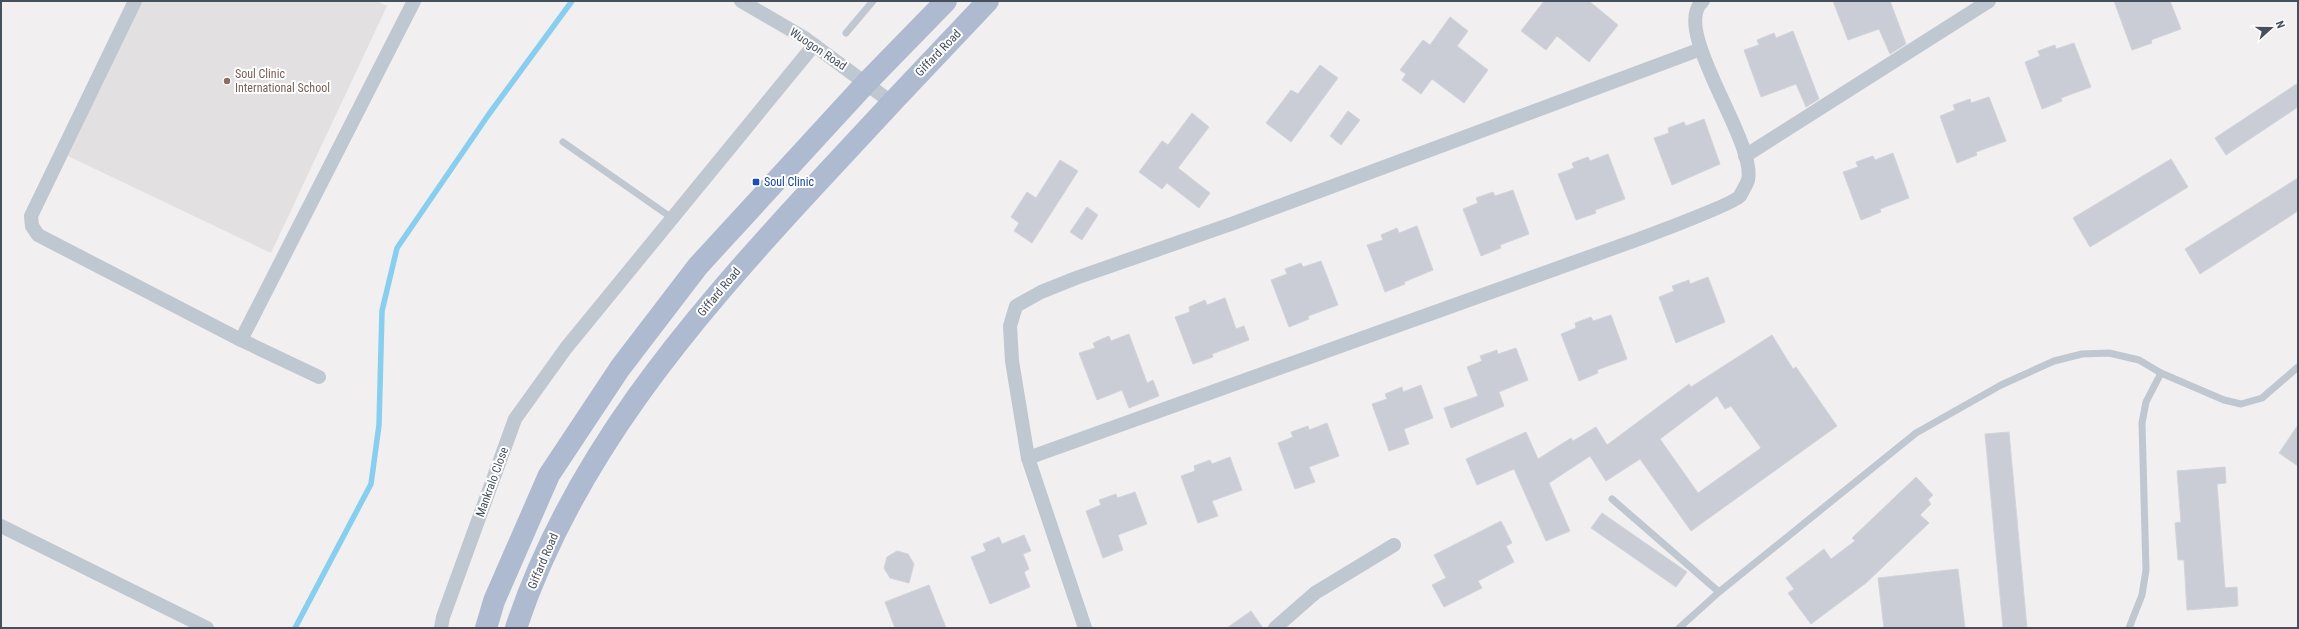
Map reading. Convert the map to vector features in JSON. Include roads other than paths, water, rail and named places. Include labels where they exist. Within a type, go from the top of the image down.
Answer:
[{"type":"main road","points":[[486,628],[494,601],[549,474],[620,368],[698,266],[867,82],[946,1]]},
{"type":"main road","name":"Giffard Road","points":[[516,628],[552,538],[601,448],[649,378],[734,272],[988,1]]},
{"type":"street","points":[[135,1],[31,216],[32,226],[38,234],[241,340],[318,377]]},
{"type":"street","points":[[241,340],[414,1]]},
{"type":"street","name":"Wuogon Road","points":[[741,1],[814,45],[867,82],[892,102]]},
{"type":"street","points":[[1028,458],[1639,239],[1709,211],[1739,197],[1748,179],[1745,156],[1701,49],[1694,22],[1700,4],[1704,1]]},
{"type":"street","points":[[1745,156],[1989,1]]},
{"type":"street","name":"Mankralo Close","points":[[441,628],[443,616],[515,419],[566,348],[814,45]]},
{"type":"street","points":[[1085,628],[1028,458],[1012,361],[1010,326],[1016,306],[1041,292],[1076,278],[1241,220],[1701,49]]},
{"type":"street","points":[[1,526],[206,628]]},
{"type":"street","points":[[1276,628],[1315,593],[1394,546]]},
{"type":"lane","points":[[846,33],[873,1]]},
{"type":"lane","points":[[563,142],[672,218]]},
{"type":"lane","points":[[1679,628],[1719,592],[1916,433],[2001,385],[2054,361],[2082,354],[2109,353],[2139,360],[2161,373],[2224,400],[2241,404],[2262,398],[2298,367]]},
{"type":"lane","points":[[2129,628],[2142,594],[2146,570],[2142,423],[2146,402],[2161,373]]},
{"type":"lane","points":[[1612,499],[1719,592]]},
{"type":"waterway","points":[[295,628],[371,484],[379,425],[382,311],[397,248],[489,114],[572,1]]},
{"type":"place","name":"Soul Clinic International School","points":[[227,81]]},
{"type":"place","name":"Soul Clinic","points":[[756,182]]}]
